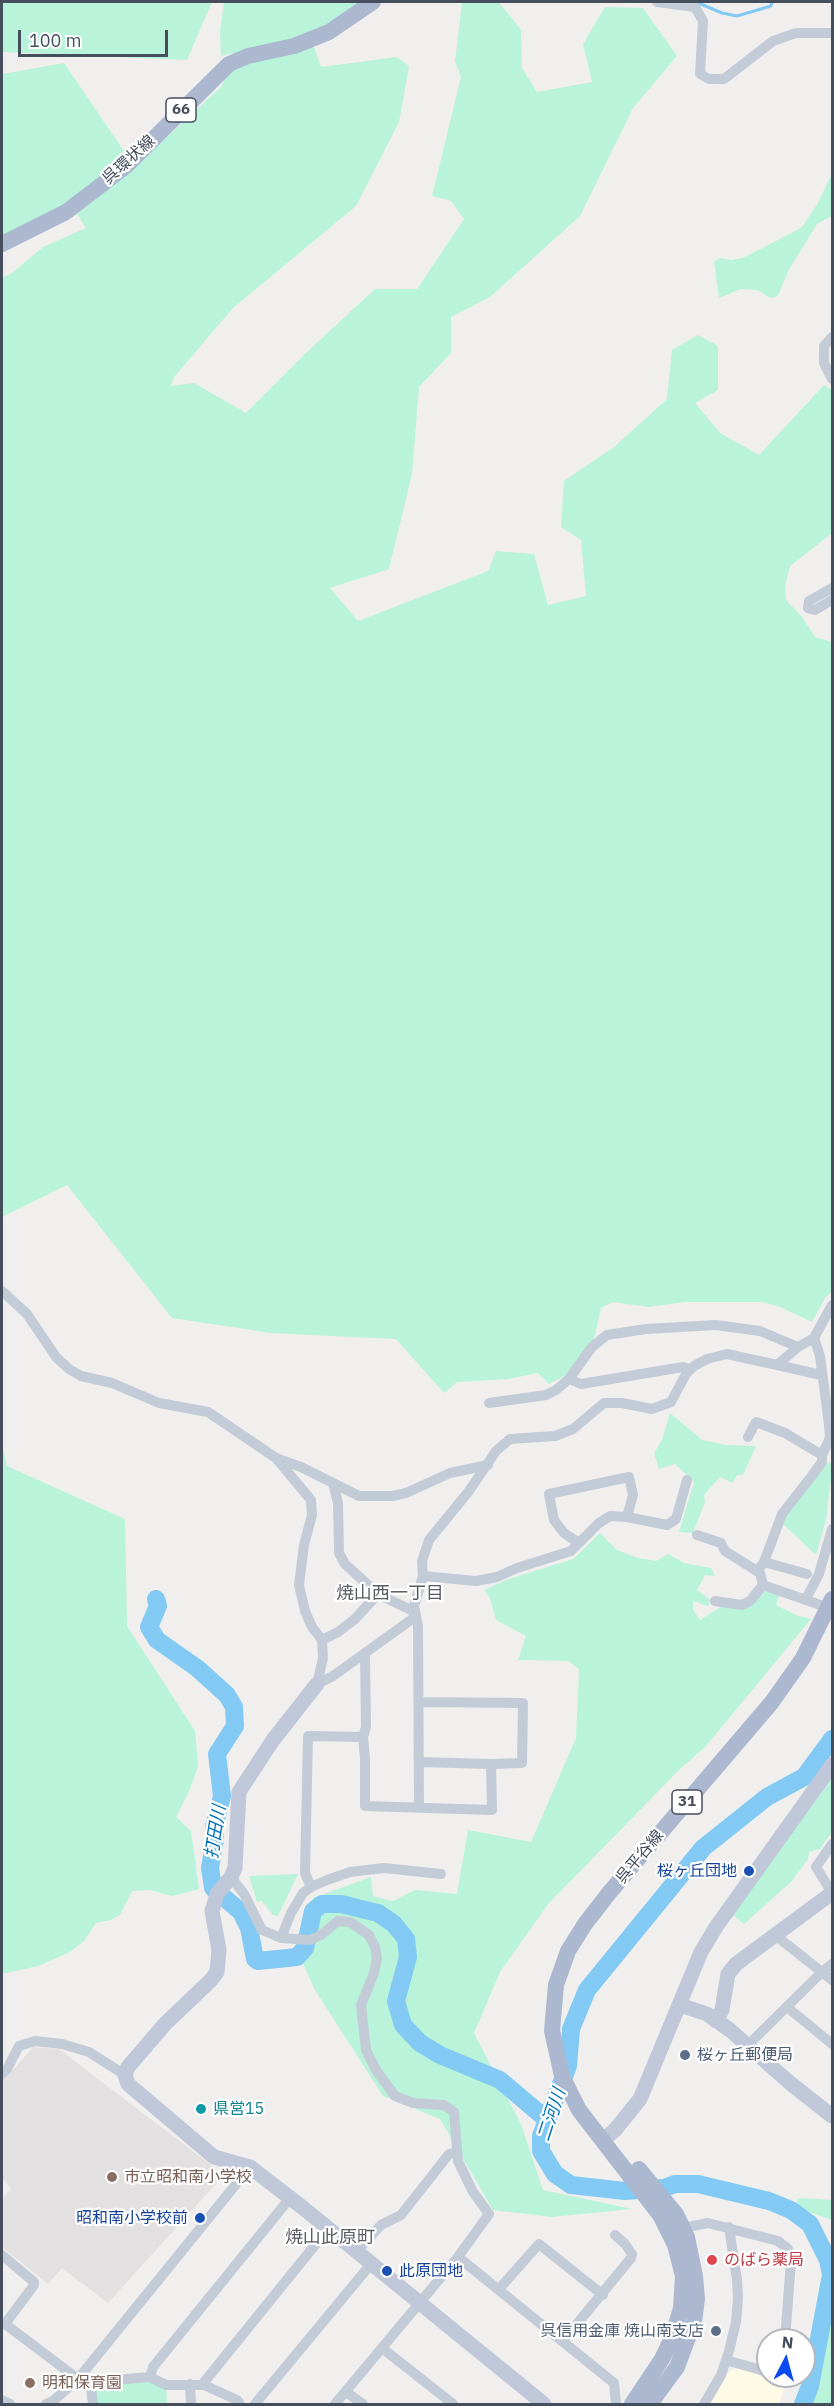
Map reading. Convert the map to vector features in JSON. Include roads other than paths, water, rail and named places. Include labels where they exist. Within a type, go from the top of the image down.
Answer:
[{"type":"main road","name":"呉環状線","points":[[2,244],[66,212],[126,166],[229,64],[248,56],[294,46],[329,32],[373,2]]},
{"type":"main road","name":"呉平谷線","points":[[650,2404],[677,2367],[694,2322],[697,2299],[687,2237],[629,2164],[603,2140],[579,2110],[561,2076],[555,2055],[552,2009],[568,1951],[585,1924],[772,1702],[803,1658],[831,1604]]},
{"type":"main road","name":"呉平谷線","points":[[632,2404],[662,2360],[672,2338],[681,2308],[683,2276],[675,2245],[673,2219]]},
{"type":"street","points":[[657,2],[695,7],[703,21],[700,74],[709,79],[724,79],[772,41],[796,33],[832,33]]},
{"type":"street","points":[[832,337],[824,346],[824,363],[832,379]]},
{"type":"street","points":[[832,588],[809,601],[808,608],[815,610],[832,600]]},
{"type":"street","points":[[2,1291],[27,1314],[56,1356],[69,1370],[81,1376],[112,1383],[159,1403],[208,1412],[276,1458],[301,1467],[358,1496],[392,1496],[421,1488],[450,1473],[488,1465]]},
{"type":"street","points":[[777,1365],[798,1347],[814,1338],[832,1305]]},
{"type":"street","points":[[489,1403],[546,1395],[556,1390],[569,1379],[592,1347],[607,1335],[646,1329],[727,1326],[760,1331],[798,1347]]},
{"type":"street","points":[[763,1585],[760,1566],[782,1514],[822,1462],[822,1455],[830,1438],[820,1356],[814,1338]]},
{"type":"street","points":[[419,1807],[418,1626],[415,1615],[423,1576],[422,1561],[429,1540],[488,1465],[496,1451],[510,1439],[555,1436],[573,1429],[604,1403],[652,1409],[671,1402],[690,1369],[707,1359],[727,1354],[821,1375]]},
{"type":"street","points":[[569,1379],[580,1384],[683,1367],[690,1369]]},
{"type":"street","points":[[748,1437],[756,1422],[785,1433],[822,1455]]},
{"type":"street","points":[[276,1458],[310,1500],[312,1515],[304,1545],[299,1585],[305,1611],[312,1627],[322,1640],[323,1658],[317,1684]]},
{"type":"street","points":[[579,1543],[564,1533],[554,1520],[549,1494],[629,1477],[633,1495],[627,1517]]},
{"type":"street","points":[[423,1576],[476,1581],[497,1577],[517,1568],[571,1551],[599,1523],[610,1516],[667,1525],[676,1519],[687,1480]]},
{"type":"street","points":[[333,1483],[338,1503],[339,1553],[345,1564],[378,1594],[415,1615]]},
{"type":"street","points":[[806,1599],[819,1574],[832,1529]]},
{"type":"street","points":[[698,1535],[721,1543],[725,1551],[760,1566],[807,1574]]},
{"type":"street","points":[[763,1585],[806,1599],[831,1604]]},
{"type":"street","points":[[715,1601],[742,1605],[750,1601],[763,1585]]},
{"type":"street","points":[[322,1640],[339,1632],[355,1619],[378,1594]]},
{"type":"street","points":[[125,2074],[165,2024],[217,1972],[219,1950],[212,1911],[223,1886],[235,1868],[239,1792],[273,1740],[317,1684],[365,1653],[415,1615]]},
{"type":"street","points":[[365,1653],[366,1727],[363,1737],[365,1806],[492,1809],[491,1764]]},
{"type":"street","points":[[419,1702],[523,1703],[522,1763],[419,1762]]},
{"type":"street","points":[[311,1887],[305,1873],[308,1736],[363,1737]]},
{"type":"street","points":[[603,2140],[620,2125],[640,2099],[701,1952],[716,1927],[832,1765]]},
{"type":"street","points":[[716,2021],[722,2010],[728,1974],[736,1964],[832,1893],[816,1867],[832,1844]]},
{"type":"street","points":[[281,1938],[291,1913],[303,1893],[311,1887],[350,1872],[378,1868],[441,1874]]},
{"type":"street","points":[[223,1886],[244,1894],[262,1930],[281,1938],[307,1940],[321,1935],[338,1921],[350,1922],[369,1935],[377,1958],[374,1973],[361,2005],[366,2050],[376,2070],[395,2096],[413,2103],[444,2104],[450,2108],[456,2119],[458,2161],[473,2192],[489,2214],[458,2256],[335,2404]]},
{"type":"street","points":[[775,1935],[832,1980]]},
{"type":"street","points":[[748,2045],[832,1964]]},
{"type":"street","points":[[680,2005],[707,2014],[748,2045],[832,2116]]},
{"type":"street","points":[[787,2007],[832,2044]]},
{"type":"street","points":[[3,2070],[19,2046],[35,2042],[62,2044],[90,2052],[125,2074],[128,2084],[214,2157],[250,2167],[290,2198],[544,2404]]},
{"type":"street","points":[[356,2252],[381,2225],[401,2215],[449,2154],[456,2152]]},
{"type":"street","points":[[46,2404],[53,2401],[78,2379],[250,2167]]},
{"type":"street","points":[[150,2377],[153,2367],[290,2198]]},
{"type":"street","points":[[673,2219],[729,2227],[778,2241],[788,2249],[791,2261],[786,2328]]},
{"type":"street","points":[[704,2404],[721,2375],[736,2322],[738,2298],[729,2227]]},
{"type":"street","points":[[204,2385],[328,2229]]},
{"type":"street","points":[[563,2341],[603,2295],[632,2254],[626,2244],[615,2235]]},
{"type":"street","points":[[499,2289],[539,2244],[603,2295]]},
{"type":"street","points":[[2,2255],[34,2282],[34,2285],[3,2323],[78,2379],[90,2382],[150,2377],[166,2385],[204,2385],[237,2400],[240,2404]]},
{"type":"street","points":[[458,2256],[614,2383],[616,2404]]},
{"type":"street","points":[[255,2404],[371,2264]]},
{"type":"street","points":[[382,2348],[453,2404]]},
{"type":"street","points":[[726,2360],[756,2369]]},
{"type":"street","points":[[90,2382],[93,2404]]},
{"type":"street","points":[[190,2384],[191,2404]]},
{"type":"street","points":[[348,2391],[363,2404]]},
{"type":"street","points":[[2,2400],[10,2404]]},
{"type":"waterway","points":[[696,2],[722,13],[737,16],[771,6],[772,2]]},
{"type":"waterway","name":"打田川","points":[[156,1599],[158,1606],[149,1627],[157,1640],[197,1668],[227,1695],[234,1707],[235,1726],[217,1754],[222,1796],[214,1827],[215,1838],[210,1868],[213,1888],[241,1912],[249,1928],[255,1959],[258,1961],[297,1957],[305,1948],[313,1911],[322,1904],[341,1904],[378,1913],[394,1924],[406,1939],[408,1957],[396,2001],[403,2025],[420,2043],[440,2055],[500,2080],[546,2119]]},
{"type":"waterway","name":"二河川","points":[[803,2404],[810,2386],[831,2275],[828,2260],[810,2224],[791,2210],[769,2201],[698,2184],[675,2184],[664,2188],[625,2191],[571,2185],[555,2174],[541,2151],[541,2136],[568,2066],[571,2029],[587,1990],[703,1848],[767,1797],[804,1777],[832,1739]]},
{"type":"place","name":"桜ヶ丘団地","points":[[749,1871]]},
{"type":"place","name":"桜ヶ丘郵便局","points":[[685,2055]]},
{"type":"place","name":"県営15","points":[[201,2109]]},
{"type":"place","name":"市立昭和南小学校","points":[[112,2177]]},
{"type":"place","name":"昭和南小学校前","points":[[200,2218]]},
{"type":"place","name":"のばら薬局","points":[[712,2260]]},
{"type":"place","name":"此原団地","points":[[387,2271]]},
{"type":"place","name":"呉信用金庫 焼山南支店","points":[[716,2331]]},
{"type":"place","name":"明和保育園","points":[[30,2383]]},
{"type":"district","name":"焼山西一丁目","points":[[390,1594]]},
{"type":"district","name":"焼山此原町","points":[[330,2238]]}]
